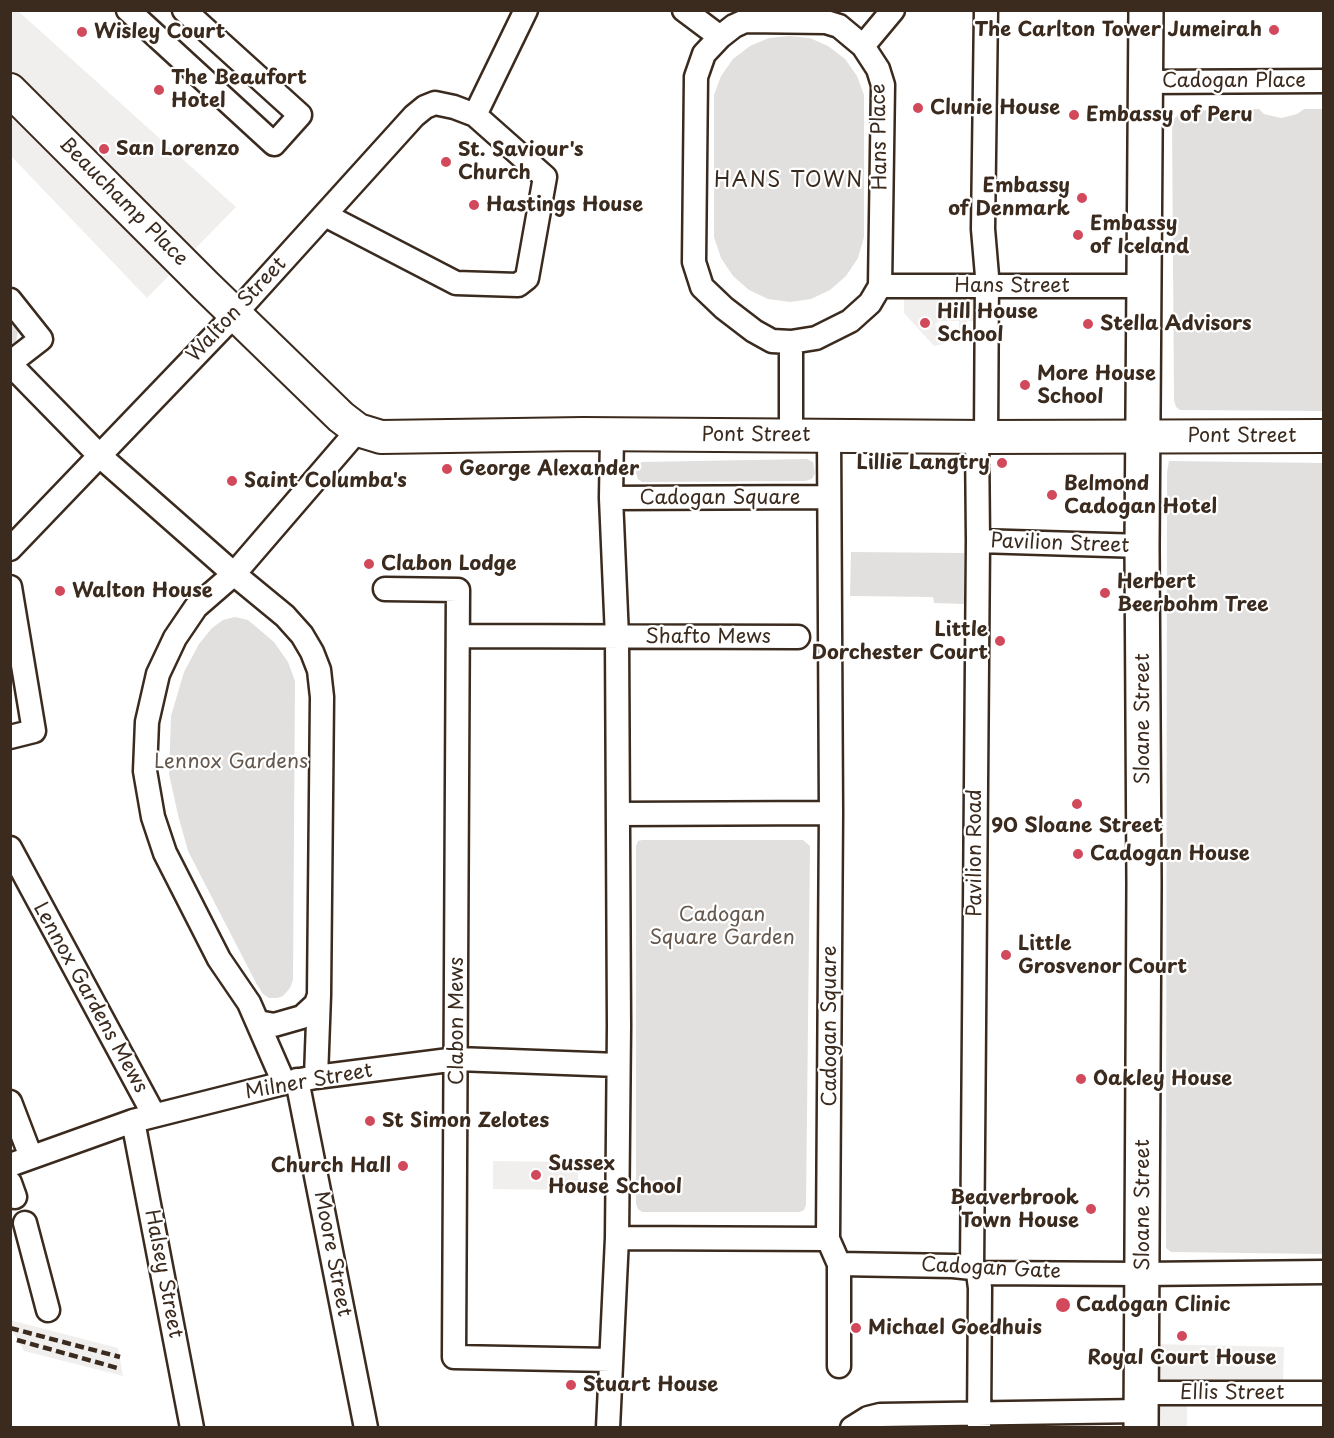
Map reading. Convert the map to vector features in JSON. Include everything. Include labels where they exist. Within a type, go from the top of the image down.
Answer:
[{"type":"main road","name":"Sloane Street","points":[[1141,1410],[1144,884],[1142,546],[1146,10]]},
{"type":"main road","name":"Beauchamp Place","points":[[10,90],[236,314]]},
{"type":"main road","name":"Pont Street","points":[[236,314],[325,402],[358,430],[381,437],[1323,436]]},
{"type":"street","points":[[128,10],[274,144],[300,115],[184,10]]},
{"type":"street","points":[[325,215],[456,283],[518,285],[527,278],[545,177],[475,115],[526,10]]},
{"type":"street","points":[[684,10],[720,37]]},
{"type":"street","points":[[863,46],[894,10]]},
{"type":"street","name":"Pavilion Road","points":[[979,1420],[980,1282],[975,1270],[978,541],[987,285],[983,230],[986,10]]},
{"type":"street","name":"Hans Place","points":[[745,21],[826,22],[839,26],[863,46],[878,69],[883,85],[880,286],[870,303],[850,321],[816,338],[791,342],[772,341],[754,331],[724,308],[702,287],[694,262],[696,77],[704,54],[720,37],[745,21]]},
{"type":"street","name":"Cadogan Place","points":[[1145,82],[1323,81]]},
{"type":"street","name":"Walton Street","points":[[10,549],[236,314],[414,116],[425,107],[435,103],[475,115]]},
{"type":"street","name":"Hans Street","points":[[880,286],[1129,286],[1144,283]]},
{"type":"street","points":[[10,300],[41,339],[10,364],[100,456],[285,616],[302,635],[319,670],[322,697],[320,996],[299,1080]]},
{"type":"street","points":[[791,342],[791,435]]},
{"type":"street","points":[[299,1080],[258,1022],[249,1003],[219,959],[165,853],[153,817],[145,771],[147,722],[158,674],[175,638],[196,607],[234,574],[358,430]]},
{"type":"street","name":"Cadogan Square","points":[[608,1428],[617,1238],[618,1065],[617,637],[611,498],[612,435]]},
{"type":"street","name":"Cadogan Square","points":[[829,435],[831,813],[828,1239],[839,1264],[839,1366]]},
{"type":"street","name":"Cadogan Square","points":[[611,498],[828,497]]},
{"type":"street","name":"Pavilion Street","points":[[978,541],[1142,546]]},
{"type":"street","points":[[10,587],[34,731],[10,737]]},
{"type":"street","name":"Clabon Mews","points":[[384,589],[458,590],[454,1357],[611,1360]]},
{"type":"street","points":[[459,636],[617,637]]},
{"type":"street","name":"Shafto Mews","points":[[617,637],[798,637]]},
{"type":"street","points":[[618,814],[831,813]]},
{"type":"street","name":"Lennox Gardens Mews","points":[[10,848],[144,1118]]},
{"type":"street","points":[[258,1022],[274,1025],[302,1017],[316,1004],[320,996]]},
{"type":"street","name":"Milner Street","points":[[21,1161],[144,1118],[299,1080],[457,1059],[618,1065]]},
{"type":"street","name":"Moore Street","points":[[299,1080],[366,1428]]},
{"type":"street","points":[[10,1102],[21,1161]]},
{"type":"street","name":"Halsey Street","points":[[144,1118],[192,1428]]},
{"type":"street","points":[[25,1223],[48,1310]]},
{"type":"street","points":[[617,1238],[828,1239]]},
{"type":"street","name":"Cadogan Gate","points":[[839,1264],[1142,1274]]},
{"type":"street","points":[[1142,1274],[1323,1272]]},
{"type":"street","name":"Ellis Street","points":[[852,1428],[862,1421],[880,1415],[979,1420],[1141,1410],[1323,1393]]},
{"type":"shaded area","points":[[17,10],[236,207],[147,298],[11,156],[10,11]]},
{"type":"shaded area","name":"Hill House School","points":[[904,299],[975,299],[976,321],[967,321],[967,328],[959,329],[959,321],[939,321],[935,325],[937,328],[945,328],[943,344],[934,346],[904,313]]},
{"type":"shaded area","name":"Sussex House School","points":[[493,1161],[578,1162],[578,1190],[493,1189]]},
{"type":"shaded area","points":[[10,1320],[118,1348],[123,1376],[24,1351],[11,1329]]},
{"type":"shaded area","points":[[1155,1344],[1284,1347],[1283,1383],[1157,1383]]},
{"type":"shaded area","points":[[1156,1402],[1187,1402],[1187,1427],[1154,1427]]},
{"type":"green space","points":[[789,36],[810,38],[828,46],[845,59],[857,76],[864,95],[864,237],[858,258],[846,276],[830,290],[811,299],[790,302],[768,299],[749,290],[733,276],[721,258],[714,237],[714,95],[721,76],[733,59],[750,46],[769,38]]},
{"type":"green space","points":[[1259,109],[1264,114],[1281,118],[1297,114],[1304,109],[1323,109],[1323,411],[1180,410],[1176,407],[1174,400],[1172,121],[1182,111]]},
{"type":"green space","points":[[11,319],[18,332],[16,341],[11,345]]},
{"type":"green space","points":[[807,459],[813,462],[815,473],[812,479],[805,481],[642,482],[636,473],[637,466],[642,462]]},
{"type":"green space","points":[[1169,461],[1323,463],[1323,1254],[1171,1252],[1166,1248],[1167,472]]},
{"type":"green space","points":[[851,552],[964,553],[964,604],[934,603],[933,597],[850,596]]},
{"type":"green space","name":"Lennox Gardens","points":[[235,617],[248,620],[274,642],[288,662],[295,681],[293,980],[283,996],[277,998],[269,998],[263,994],[256,983],[188,851],[169,774],[171,716],[184,672],[199,644],[212,628],[223,620]]},
{"type":"green space","name":"Cadogan Square Garden","points":[[803,840],[810,846],[806,1205],[800,1212],[642,1212],[638,1209],[636,1204],[636,846],[638,841]]},
{"type":"railway","points":[[10,1328],[120,1357]]},
{"type":"railway","points":[[17,1340],[121,1369]]},
{"type":"place","name":"The Carlton Tower Jumeirah","points":[[1274,30]]},
{"type":"place","name":"Wisley Court","points":[[82,32]]},
{"type":"place","name":"The Beaufort Hotel","points":[[159,90]]},
{"type":"place","name":"Clunie House","points":[[918,108]]},
{"type":"place","name":"Embassy of Peru","points":[[1074,115]]},
{"type":"place","name":"San Lorenzo","points":[[104,149]]},
{"type":"place","name":"St. Saviour's Church","points":[[446,162]]},
{"type":"place","name":"Embassy of Denmark","points":[[1082,198]]},
{"type":"place","name":"Hastings House","points":[[474,205]]},
{"type":"place","name":"Embassy of Iceland","points":[[1078,235]]},
{"type":"place","name":"Hill House School","points":[[925,323]]},
{"type":"place","name":"Stella Advisors","points":[[1088,324]]},
{"type":"place","name":"More House School","points":[[1025,385]]},
{"type":"place","name":"Lillie Langtry","points":[[1002,463]]},
{"type":"place","name":"George Alexander","points":[[447,469]]},
{"type":"place","name":"Saint Columba's","points":[[232,481]]},
{"type":"place","name":"Belmond Cadogan Hotel","points":[[1052,495]]},
{"type":"place","name":"Clabon Lodge","points":[[369,564]]},
{"type":"place","name":"Walton House","points":[[60,591]]},
{"type":"place","name":"Herbert Beerbohm Tree","points":[[1105,593]]},
{"type":"place","name":"Little Dorchester Court","points":[[1000,641]]},
{"type":"place","name":"90 Sloane Street","points":[[1077,804]]},
{"type":"place","name":"Cadogan House","points":[[1078,854]]},
{"type":"place","name":"Little Grosvenor Court","points":[[1006,955]]},
{"type":"place","name":"Oakley House","points":[[1081,1079]]},
{"type":"place","name":"St Simon Zelotes","points":[[370,1121]]},
{"type":"place","name":"Church Hall","points":[[403,1166]]},
{"type":"place","name":"Sussex House School","points":[[536,1175]]},
{"type":"place","name":"Beaverbrook Town House","points":[[1091,1209]]},
{"type":"place","name":"Cadogan Clinic","points":[[1063,1305]]},
{"type":"place","name":"Michael Goedhuis","points":[[856,1328]]},
{"type":"place","name":"Royal Court House","points":[[1182,1336]]},
{"type":"place","name":"Stuart House","points":[[571,1385]]},
{"type":"district","name":"HANS TOWN","points":[[789,181]]}]
